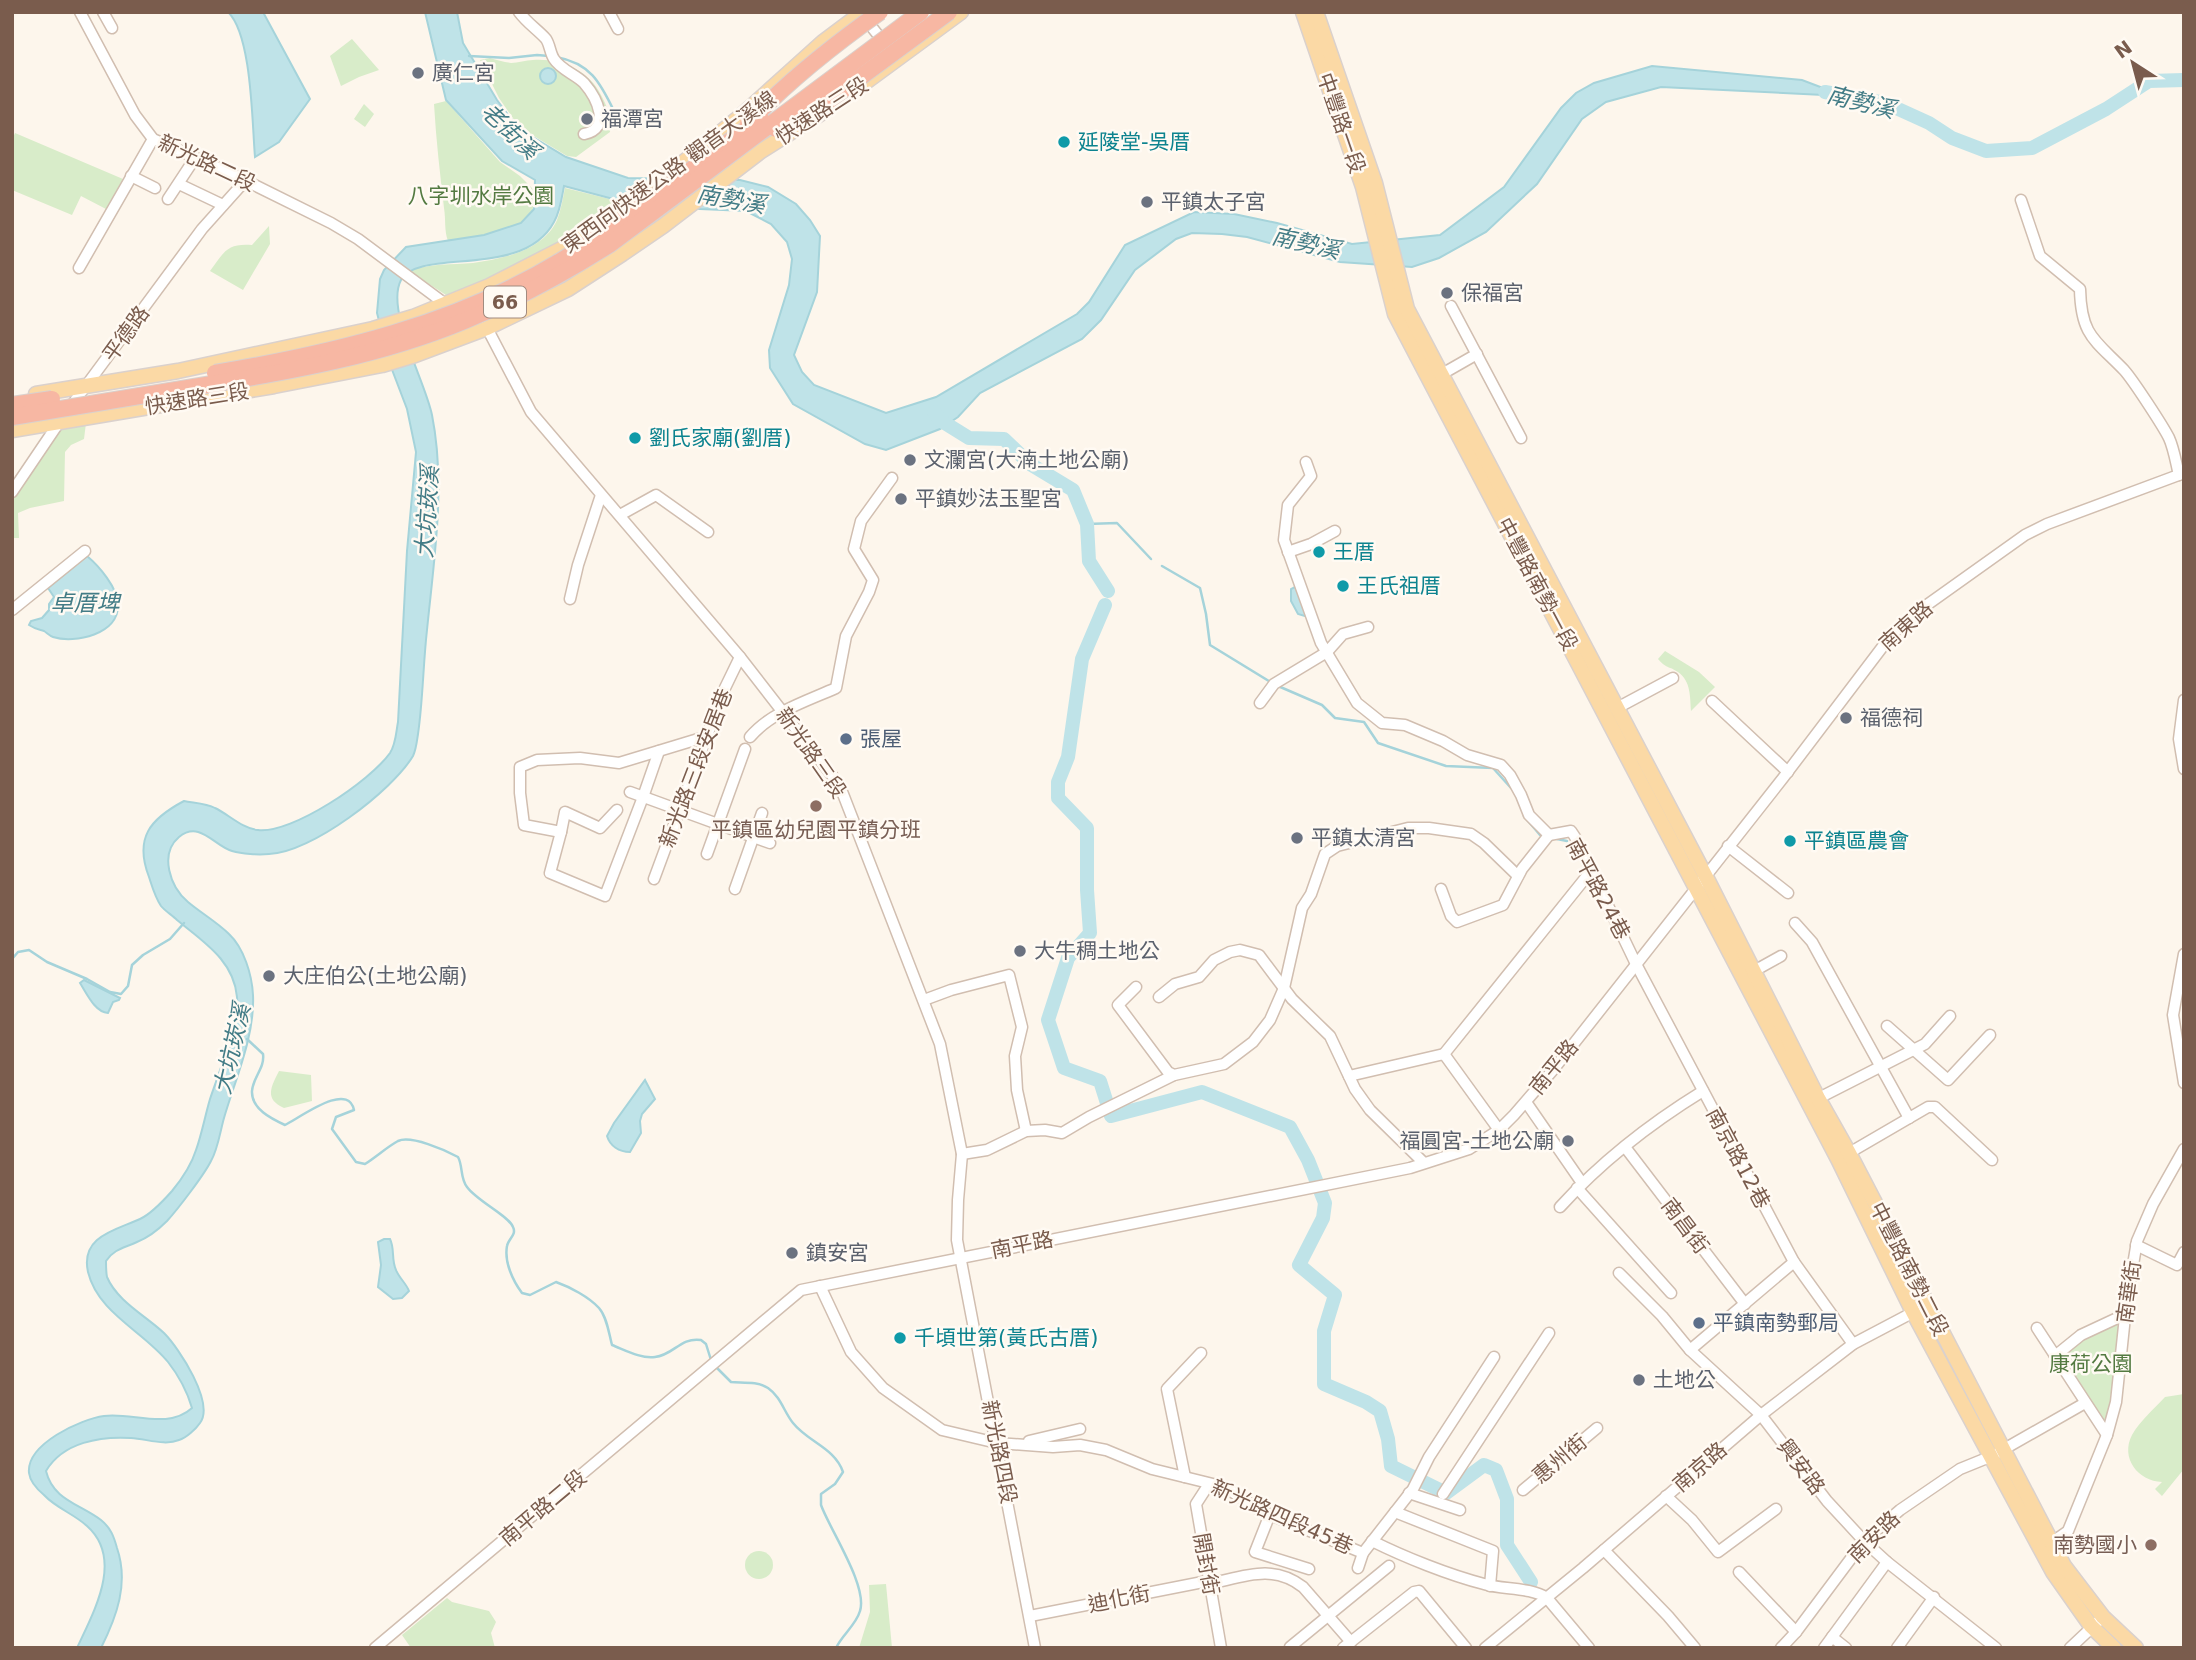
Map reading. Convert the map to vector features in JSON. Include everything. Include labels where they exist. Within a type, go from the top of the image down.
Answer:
[{"type":"highway","name":"東西向快速公路 觀音大溪線","points":[[12,417],[301,368],[388,347],[462,322],[556,278],[609,245],[903,12]]},
{"type":"highway","name":"東西向快速公路 觀音大溪線","points":[[12,405],[222,371],[336,349],[412,328],[459,311],[561,261],[649,204],[921,12]]},
{"type":"highway","points":[[739,141],[817,109],[949,12]]},
{"type":"highway","points":[[739,141],[780,90],[869,16]]},
{"type":"main road","name":"快速路三段","points":[[761,151],[805,125],[900,59],[961,12]]},
{"type":"main road","name":"中豐路一段","points":[[1303,12],[1381,234]]},
{"type":"main road","name":"中豐路一段","points":[[1317,12],[1375,183],[1381,234]]},
{"type":"main road","name":"快速路三段","points":[[12,398],[178,370],[373,329],[413,317],[489,286],[571,244],[629,206],[742,115],[823,42],[869,16]]},
{"type":"main road","name":"66","points":[[487,328],[568,289],[680,213],[761,151]]},
{"type":"main road","name":"中豐路南勢一段","points":[[1381,234],[1392,275],[1395,314],[1436,378],[1617,708],[1705,876]]},
{"type":"main road","name":"快速路三段","points":[[12,429],[274,386],[382,365],[487,328]]},
{"type":"main road","name":"中豐路南勢一段","points":[[1436,378],[1695,889]]},
{"type":"main road","name":"中豐路南勢二段","points":[[1705,876],[1754,971],[1838,1159],[1913,1312],[1997,1453]]},
{"type":"main road","name":"中豐路南勢二段","points":[[1695,889],[1813,1101],[1849,1153],[1927,1305],[1997,1453],[2046,1546],[2053,1572],[2091,1626],[2114,1648]]},
{"type":"main road","name":"中豐路南勢二段","points":[[2046,1546],[2103,1617],[2136,1648]]},
{"type":"street","name":"新光路二段","points":[[80,12],[135,115],[153,139],[340,228],[445,304],[487,328]]},
{"type":"street","points":[[103,12],[112,28]]},
{"type":"street","points":[[519,12],[545,39],[552,55],[584,84],[598,106],[600,126],[593,132],[584,134]]},
{"type":"street","points":[[609,12],[618,30]]},
{"type":"street","name":"快速路三段","points":[[869,16],[888,12]]},
{"type":"street","name":"快速路三段","points":[[761,151],[801,112],[936,12]]},
{"type":"street","points":[[869,16],[887,47],[900,59]]},
{"type":"street","points":[[79,268],[153,139]]},
{"type":"street","points":[[168,199],[195,158]]},
{"type":"street","points":[[131,176],[155,188]]},
{"type":"street","name":"平德路","points":[[12,492],[60,421],[202,229],[245,181]]},
{"type":"street","points":[[181,185],[223,205]]},
{"type":"street","points":[[2021,200],[2040,256],[2080,289],[2084,326],[2097,344],[2124,370],[2169,438],[2181,474]]},
{"type":"street","points":[[1451,306],[1521,438]]},
{"type":"street","name":"新光路三段","points":[[487,328],[531,412],[740,657],[843,794],[940,1044],[962,1154],[957,1240],[961,1257]]},
{"type":"street","points":[[1436,378],[1477,354]]},
{"type":"street","points":[[1306,462],[1311,476],[1288,505],[1284,540],[1321,643],[1357,703],[1382,723],[1405,725],[1443,741],[1467,755],[1501,765],[1515,785],[1529,815],[1549,836],[1518,876],[1503,905],[1457,922],[1451,916],[1441,889]]},
{"type":"street","name":"南東路","points":[[1705,876],[1788,772],[1871,658],[1893,633],[1917,612],[2025,535],[2047,523],[2181,474]]},
{"type":"street","points":[[750,737],[782,711],[836,688],[846,636],[873,580],[854,550],[862,521],[891,478]]},
{"type":"street","points":[[570,600],[578,565],[601,495]]},
{"type":"street","points":[[620,515],[656,495],[708,533]]},
{"type":"street","points":[[1288,552],[1335,531]]},
{"type":"street","points":[[12,610],[85,551]]},
{"type":"street","points":[[1260,703],[1271,687],[1327,652],[1343,634],[1368,626]]},
{"type":"street","name":"新光路三段安居巷","points":[[654,879],[724,690],[740,657]]},
{"type":"street","points":[[1617,708],[1674,678]]},
{"type":"street","points":[[2184,700],[2179,739],[2184,769]]},
{"type":"street","points":[[1712,701],[1788,772]]},
{"type":"street","points":[[561,832],[524,825],[520,766],[537,760],[580,758],[619,763],[708,736]]},
{"type":"street","points":[[707,854],[745,749]]},
{"type":"street","points":[[617,810],[600,828],[565,813],[550,873],[604,896],[659,751]]},
{"type":"street","points":[[629,792],[770,843]]},
{"type":"street","points":[[735,889],[762,813]]},
{"type":"street","points":[[962,1154],[987,1150],[1026,1131],[1062,1133],[1174,1075],[1224,1065],[1236,1057],[1253,1042],[1270,1020],[1284,988],[1302,908],[1311,894],[1325,854],[1337,846],[1415,828],[1471,834],[1518,876]]},
{"type":"street","name":"南平路24巷","points":[[1549,836],[1571,831],[1636,964]]},
{"type":"street","points":[[1728,846],[1787,893]]},
{"type":"street","points":[[1349,1076],[1444,1054],[1591,871]]},
{"type":"street","name":"南平路","points":[[961,1257],[1349,1180],[1424,1163],[1469,1149],[1499,1130],[1553,1070],[1705,876]]},
{"type":"street","points":[[1796,923],[1812,942],[1909,1118]]},
{"type":"street","points":[[1159,997],[1175,984],[1199,977],[1214,960],[1240,950],[1259,955],[1313,1022],[1324,1028],[1330,1036],[1355,1089],[1370,1110],[1424,1163]]},
{"type":"street","points":[[2184,954],[2173,1015],[2184,1083]]},
{"type":"street","points":[[1754,971],[1781,956]]},
{"type":"street","name":"南京路12巷","points":[[1636,964],[1794,1262],[1853,1344]]},
{"type":"street","points":[[924,1000],[1009,975],[1022,1027],[1015,1056],[1017,1090],[1026,1131]]},
{"type":"street","points":[[1136,987],[1118,1005],[1168,1072],[1174,1075]]},
{"type":"street","points":[[1813,1101],[1879,1065],[1925,1044],[1951,1016]]},
{"type":"street","points":[[1887,1026],[1912,1051],[1948,1080],[1990,1035]]},
{"type":"street","points":[[1444,1054],[1499,1130]]},
{"type":"street","points":[[1560,1207],[1580,1185],[1625,1147],[1661,1118],[1703,1091]]},
{"type":"street","points":[[1526,1101],[1580,1185],[1671,1293]]},
{"type":"street","points":[[1849,1153],[1928,1107],[1935,1107],[1992,1160]]},
{"type":"street","name":"南昌街","points":[[1625,1147],[1745,1304]]},
{"type":"street","name":"南華街","points":[[2046,1546],[2068,1531],[2107,1436],[2116,1402],[2136,1245],[2153,1204],[2184,1149]]},
{"type":"street","points":[[2136,1245],[2177,1265],[2184,1252]]},
{"type":"street","name":"南平路二段","points":[[375,1648],[802,1290],[961,1257]]},
{"type":"street","name":"新光路四段","points":[[961,1257],[1035,1648]]},
{"type":"street","points":[[1690,1350],[1794,1262]]},
{"type":"street","name":"興安路","points":[[1619,1273],[1662,1316],[1690,1350],[1761,1415],[1827,1502],[1864,1541],[1886,1562],[1996,1648]]},
{"type":"street","name":"新光路四段45巷","points":[[820,1286],[851,1352],[883,1388],[942,1430],[997,1443],[1054,1447],[1080,1445],[1106,1450],[1152,1469],[1225,1487],[1270,1514],[1363,1553]]},
{"type":"street","name":"南京路","points":[[1485,1648],[1761,1415],[1853,1344],[1927,1305]]},
{"type":"street","points":[[2055,1356],[2081,1335],[2126,1314]]},
{"type":"street","points":[[2037,1328],[2107,1436]]},
{"type":"street","points":[[1443,1494],[1549,1333]]},
{"type":"street","points":[[1185,1477],[1167,1389],[1200,1353]]},
{"type":"street","name":"新光路四段45巷","points":[[1358,1568],[1363,1553],[1411,1491],[1494,1357]]},
{"type":"street","name":"南安路","points":[[1781,1648],[1864,1541],[1900,1510],[1960,1469],[1997,1453],[2085,1403]]},
{"type":"street","name":"惠州街","points":[[1523,1490],[1597,1428]]},
{"type":"street","points":[[1016,1444],[1080,1429]]},
{"type":"street","name":"開封街","points":[[1209,1484],[1196,1504],[1208,1583],[1222,1648]]},
{"type":"street","points":[[1411,1491],[1460,1510]]},
{"type":"street","points":[[1667,1496],[1692,1520],[1718,1552],[1776,1509]]},
{"type":"street","points":[[1395,1512],[1493,1550],[1490,1586]]},
{"type":"street","points":[[1270,1514],[1255,1552],[1309,1570]]},
{"type":"street","points":[[1372,1541],[1389,1550],[1490,1586],[1540,1593],[1589,1648]]},
{"type":"street","points":[[1604,1550],[1695,1648]]},
{"type":"street","points":[[1824,1648],[1886,1562]]},
{"type":"street","points":[[1290,1647],[1389,1566]]},
{"type":"street","name":"迪化街","points":[[1030,1616],[1273,1572],[1293,1579],[1303,1587],[1327,1615],[1347,1645]]},
{"type":"street","points":[[1738,1572],[1796,1632]]},
{"type":"street","points":[[1347,1645],[1414,1592],[1419,1591],[1466,1648]]},
{"type":"street","points":[[1897,1648],[1934,1597]]},
{"type":"street","points":[[2070,1648],[2103,1617]]},
{"type":"street","points":[[1832,1637],[1846,1648]]},
{"type":"green space","points":[[352,39],[379,70],[341,86],[330,56]]},
{"type":"green space","points":[[490,58],[511,63],[553,61],[573,67],[596,86],[610,118],[610,132],[576,157],[567,156],[519,127],[499,98],[480,60]]},
{"type":"green space","name":"八字圳水岸公園","points":[[446,101],[500,162],[534,190],[533,209],[521,223],[483,235],[448,241],[434,104]]},
{"type":"green space","points":[[364,104],[374,114],[365,127],[354,119]]},
{"type":"green space","points":[[15,133],[123,179],[106,209],[81,196],[72,215],[12,190],[12,140]]},
{"type":"green space","points":[[565,188],[626,203],[539,254],[446,295],[409,271],[433,265],[497,259],[533,246],[543,239],[557,220]]},
{"type":"green space","points":[[269,226],[270,244],[243,290],[210,271],[227,250],[231,247],[252,245]]},
{"type":"green space","points":[[86,423],[84,439],[71,445],[65,452],[64,501],[18,513],[19,538],[12,538],[12,498],[58,431]]},
{"type":"green space","points":[[1665,651],[1699,672],[1715,687],[1691,711],[1685,680],[1658,659]]},
{"type":"green space","points":[[279,1071],[311,1075],[312,1101],[284,1108],[274,1101],[271,1092]]},
{"type":"green space","name":"康荷公園","points":[[2126,1314],[2107,1435],[2055,1356]]},
{"type":"green space","points":[[2184,1394],[2184,1469],[2162,1496],[2155,1489],[2162,1482],[2153,1481],[2133,1467],[2128,1452],[2129,1444],[2139,1425],[2165,1397]]},
{"type":"green space","points":[[759,1551],[769,1555],[773,1565],[769,1575],[759,1579],[749,1575],[745,1565],[749,1555]]},
{"type":"green space","points":[[886,1584],[892,1648],[859,1648],[870,1612],[869,1585]]},
{"type":"green space","points":[[447,1598],[452,1602],[489,1611],[496,1622],[491,1633],[495,1648],[411,1648],[402,1635]]},
{"type":"water","points":[[228,12],[263,12],[310,99],[279,142],[255,157],[246,59],[236,23]]},
{"type":"water","points":[[425,12],[457,12],[463,43],[497,100],[518,128],[566,157],[628,178],[740,180],[768,187],[796,204],[820,236],[817,292],[794,355],[802,372],[814,385],[886,413],[936,397],[1077,314],[1089,302],[1125,245],[1194,212],[1234,214],[1352,244],[1440,235],[1504,187],[1561,108],[1576,93],[1594,83],[1652,66],[1802,80],[1844,96],[1661,87],[1606,102],[1582,119],[1537,184],[1486,232],[1439,258],[1412,267],[1340,262],[1247,237],[1192,233],[1176,239],[1135,270],[1101,320],[1082,339],[980,393],[958,417],[940,429],[886,450],[865,444],[793,404],[770,368],[769,350],[789,285],[792,259],[787,242],[771,224],[746,211],[617,200],[564,186],[554,222],[539,240],[520,251],[412,270],[401,280],[397,293],[398,309],[432,415],[438,468],[435,549],[416,748],[403,770],[388,786],[349,818],[306,843],[286,851],[245,854],[225,848],[194,831],[179,837],[169,852],[169,870],[176,888],[188,902],[229,934],[243,954],[251,979],[253,1010],[243,1058],[208,1167],[164,1224],[145,1238],[116,1251],[106,1261],[107,1277],[112,1286],[132,1308],[164,1333],[186,1363],[203,1403],[200,1423],[188,1435],[174,1442],[107,1438],[84,1443],[62,1453],[46,1471],[61,1495],[93,1514],[107,1526],[113,1536],[120,1561],[122,1574],[119,1599],[101,1648],[77,1648],[102,1586],[105,1569],[103,1554],[98,1539],[87,1526],[54,1504],[37,1488],[29,1473],[30,1462],[45,1443],[69,1428],[94,1418],[115,1415],[150,1419],[172,1418],[192,1408],[182,1384],[168,1362],[101,1299],[93,1286],[87,1260],[89,1250],[95,1242],[111,1231],[149,1214],[172,1191],[186,1171],[198,1144],[232,1034],[237,1008],[235,984],[223,962],[159,903],[143,851],[148,831],[162,815],[184,801],[211,806],[252,829],[273,829],[290,824],[348,791],[380,765],[390,753],[398,722],[407,551],[416,452],[407,409],[391,367],[377,313],[380,279],[384,270],[406,247],[484,235],[521,223],[534,209],[535,180],[502,161],[446,100]]},
{"type":"water","points":[[545,68],[551,68],[556,76],[554,82],[545,84],[540,79],[540,73]]},
{"type":"water","name":"卓厝埤","points":[[87,556],[102,571],[115,592],[118,605],[111,623],[104,630],[73,639],[53,637],[29,625],[31,621],[42,618],[49,610],[49,604],[54,597],[48,588]]},
{"type":"water","points":[[1297,586],[1308,617],[1298,614],[1291,601],[1291,589]]},
{"type":"water","points":[[84,980],[120,998],[113,1002],[108,1013],[92,1002],[80,983]]},
{"type":"water","points":[[645,1080],[655,1099],[642,1114],[641,1133],[630,1152],[622,1151],[608,1140],[607,1136]]},
{"type":"water","points":[[390,1239],[396,1270],[409,1291],[402,1298],[393,1299],[378,1287],[381,1265],[378,1242]]},
{"type":"waterway","points":[[469,56],[549,56]]},
{"type":"waterway","points":[[556,57],[586,69],[604,91],[614,111]]},
{"type":"waterway","name":"南勢溪","points":[[1825,92],[1885,103],[1929,123],[1952,138],[1986,151],[2032,148],[2106,109],[2149,81],[2184,80]]},
{"type":"waterway","points":[[934,412],[940,420],[969,438],[1004,439],[1030,464],[1073,490],[1087,524],[1089,561],[1108,591]]},
{"type":"waterway","points":[[1087,524],[1117,523],[1151,559]]},
{"type":"waterway","points":[[1162,566],[1200,588],[1210,645],[1272,683]]},
{"type":"waterway","points":[[1105,605],[1082,659],[1068,757],[1058,782],[1058,798],[1087,828],[1090,933],[1068,958],[1048,1020],[1064,1068],[1100,1081],[1111,1116],[1202,1092],[1290,1127],[1308,1160],[1325,1203],[1323,1218],[1299,1265],[1335,1295],[1324,1331],[1324,1384],[1380,1411],[1388,1439],[1391,1466],[1446,1493],[1484,1465],[1496,1470],[1507,1499],[1507,1545],[1531,1582]]},
{"type":"waterway","points":[[1278,686],[1322,705],[1335,718],[1364,722],[1378,743],[1446,766],[1493,768],[1511,788]]},
{"type":"waterway","points":[[1524,816],[1543,836]]},
{"type":"waterway","points":[[1557,839],[1567,841]]},
{"type":"waterway","points":[[12,959],[18,952],[29,950],[47,962],[110,992],[121,994],[128,986],[132,965],[170,939],[184,923]]},
{"type":"waterway","name":"大坑崁溪","points":[[247,1039],[263,1054],[253,1086],[253,1097],[259,1108],[274,1120],[285,1125],[323,1104],[343,1099],[350,1102],[354,1110],[336,1117],[332,1129],[356,1162],[365,1164],[394,1143],[404,1140],[428,1144],[458,1157],[467,1187],[506,1218],[513,1227],[514,1232],[507,1246],[507,1258],[522,1293],[530,1295],[556,1282],[579,1293],[599,1308],[606,1321],[612,1345],[639,1355],[655,1357],[662,1356],[688,1341],[701,1340],[706,1344],[711,1360]]},
{"type":"waterway","points":[[715,1366],[731,1382],[759,1384],[768,1388],[799,1430],[828,1451],[843,1472],[835,1484],[821,1494],[821,1505],[854,1573],[861,1600],[858,1616],[836,1648]]},
{"type":"place","name":"廣仁宮","points":[[418,73]]},
{"type":"place","name":"福潭宮","points":[[587,119]]},
{"type":"place","name":"延陵堂-吳厝","points":[[1064,142]]},
{"type":"place","name":"平鎮太子宮","points":[[1147,202]]},
{"type":"place","name":"保福宮","points":[[1447,293]]},
{"type":"place","name":"劉氏家廟(劉厝)","points":[[635,438]]},
{"type":"place","name":"文瀾宮(大湳土地公廟)","points":[[910,460]]},
{"type":"place","name":"平鎮妙法玉聖宮","points":[[901,499]]},
{"type":"place","name":"王厝","points":[[1319,552]]},
{"type":"place","name":"王氏祖厝","points":[[1343,586]]},
{"type":"place","name":"福德祠","points":[[1846,718]]},
{"type":"place","name":"張屋","points":[[846,739]]},
{"type":"place","name":"平鎮區幼兒園平鎮分班","points":[[816,806]]},
{"type":"place","name":"平鎮太清宮","points":[[1297,838]]},
{"type":"place","name":"平鎮區農會","points":[[1790,841]]},
{"type":"place","name":"大牛稠土地公","points":[[1020,951]]},
{"type":"place","name":"大庄伯公(土地公廟)","points":[[269,976]]},
{"type":"place","name":"福圓宮-土地公廟","points":[[1568,1141]]},
{"type":"place","name":"鎮安宮","points":[[792,1253]]},
{"type":"place","name":"平鎮南勢郵局","points":[[1699,1323]]},
{"type":"place","name":"千頃世第(黃氏古厝)","points":[[900,1338]]},
{"type":"place","name":"土地公","points":[[1639,1380]]},
{"type":"place","name":"南勢國小","points":[[2151,1545]]},
{"type":"water label","name":"老街溪","points":[[510,131]]}]
